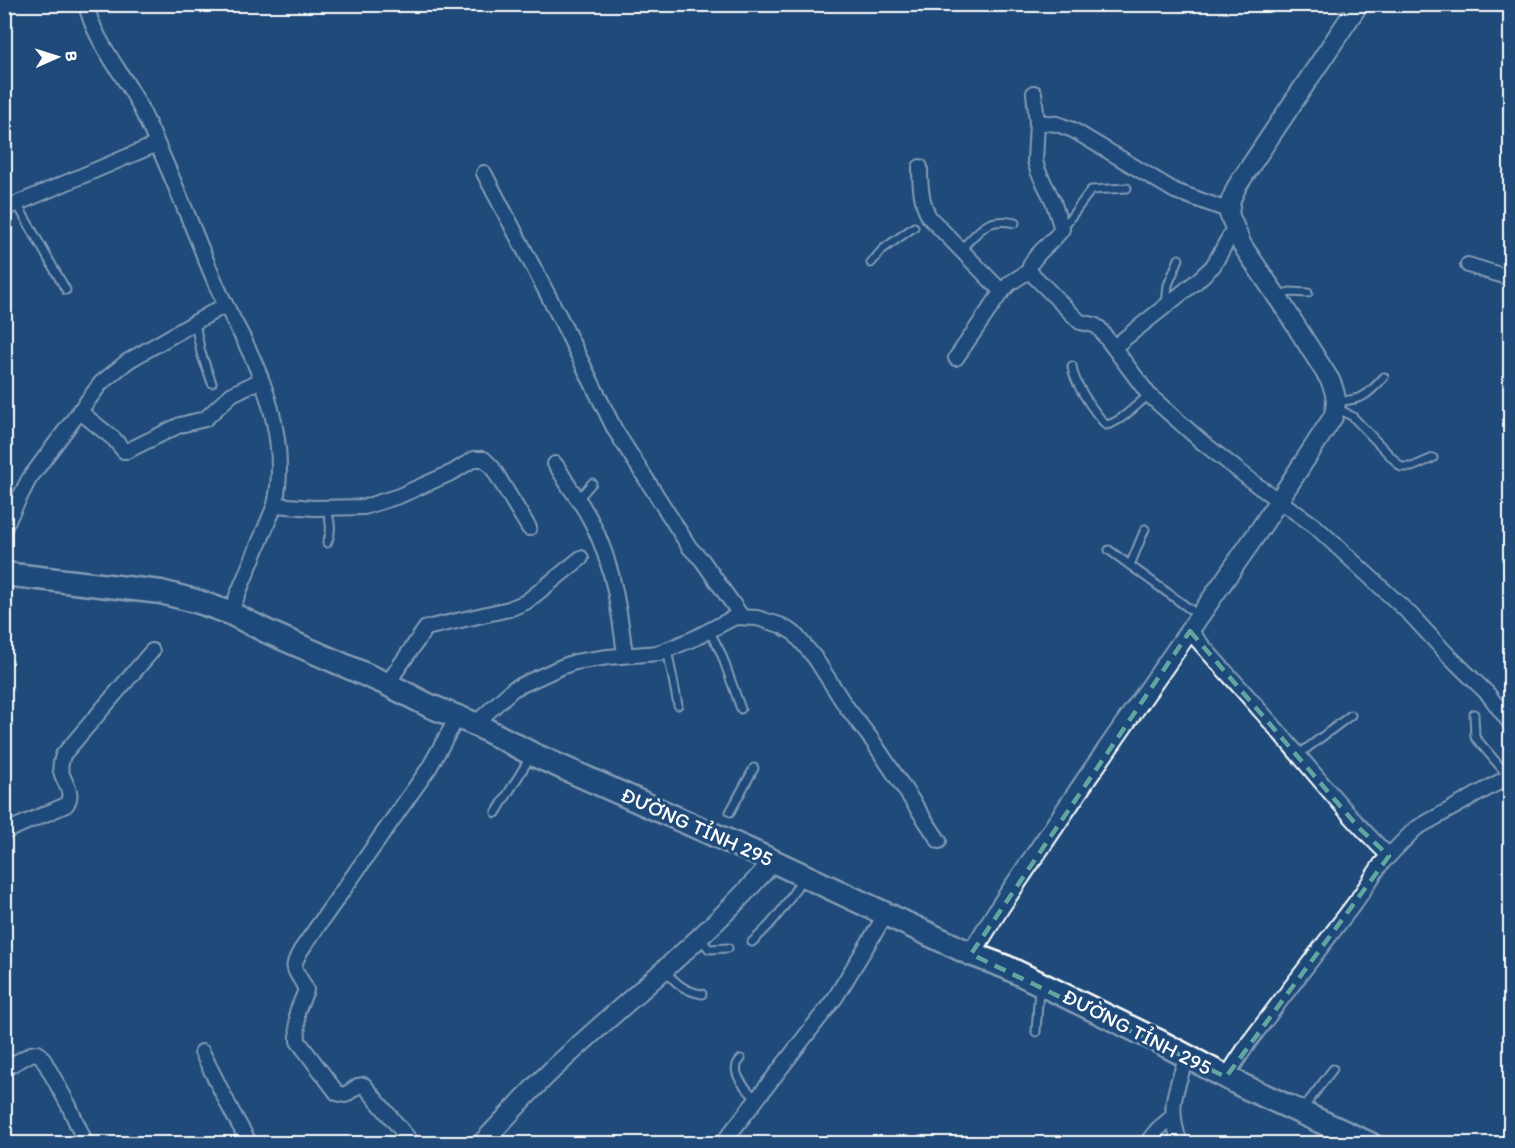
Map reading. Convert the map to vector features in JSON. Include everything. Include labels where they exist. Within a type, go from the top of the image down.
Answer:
[{"type":"main road","name":"ĐƯỜNG TỈNH 295","points":[[4,573],[161,592],[230,613],[387,684],[532,754],[718,832],[804,876],[1039,984],[1226,1077],[1366,1143]]},
{"type":"street","points":[[86,4],[91,22],[157,144],[225,305],[246,343],[261,380],[275,426],[279,461],[275,505],[230,613]]},
{"type":"street","points":[[971,954],[1000,907],[1333,417],[1336,404],[1335,391],[1330,380],[1242,245],[1234,229],[1230,211],[1237,186],[1359,4]]},
{"type":"street","points":[[1029,271],[1030,262],[1056,238],[1062,229],[1053,201],[1035,161],[1037,122],[1034,93]]},
{"type":"street","points":[[1037,122],[1057,124],[1073,130],[1175,191],[1230,211]]},
{"type":"street","points":[[10,205],[157,144]]},
{"type":"street","points":[[920,167],[925,220],[960,250],[1002,292]]},
{"type":"street","points":[[484,173],[561,318],[615,430],[690,548],[702,560],[742,617]]},
{"type":"street","points":[[1114,347],[1213,266],[1234,229]]},
{"type":"street","points":[[1468,265],[1510,278]]},
{"type":"street","points":[[956,358],[983,316],[1002,292],[1010,283],[1029,271]]},
{"type":"street","points":[[1029,271],[1080,322],[1094,324],[1099,328],[1149,395],[1202,442],[1258,486],[1315,526],[1411,615],[1488,694],[1510,723]]},
{"type":"street","points":[[4,528],[29,479],[101,383],[128,361],[225,305]]},
{"type":"street","points":[[79,411],[127,452],[180,426],[205,419],[232,394],[261,380]]},
{"type":"street","points":[[275,505],[364,507],[399,496],[453,472],[474,459],[484,459],[492,467],[529,528]]},
{"type":"street","points":[[555,464],[579,498],[611,571],[617,595],[625,655]]},
{"type":"street","points":[[387,684],[426,628],[509,609],[526,602],[581,558]]},
{"type":"street","points":[[413,1143],[363,1085],[345,1095],[338,1093],[298,1041],[297,1012],[306,990],[293,964],[429,768],[466,721],[513,689],[575,662],[659,652],[735,617],[757,618],[780,625],[794,633],[815,658],[939,841]]},
{"type":"street","points":[[1195,623],[1298,755],[1359,828],[1389,856]]},
{"type":"street","points":[[4,832],[66,805],[70,800],[70,790],[61,771],[63,755],[152,651]]},
{"type":"street","points":[[1226,1077],[1285,992],[1389,856],[1414,828],[1510,776]]},
{"type":"street","points":[[481,1143],[551,1071],[700,938],[743,896],[773,861]]},
{"type":"street","points":[[723,1143],[835,998],[886,914]]},
{"type":"street","points":[[202,1052],[250,1143]]},
{"type":"street","points":[[4,1069],[31,1054],[38,1053],[69,1106],[86,1143]]},
{"type":"street","points":[[1180,1143],[1171,1108],[1187,1056]]},
{"type":"street","points":[[1146,1143],[1172,1117]]},
{"type":"lane","points":[[1062,229],[1091,190],[1127,188]]},
{"type":"lane","points":[[10,205],[66,290]]},
{"type":"lane","points":[[960,250],[988,223],[996,220],[1015,223]]},
{"type":"lane","points":[[871,263],[883,249],[914,227]]},
{"type":"lane","points":[[1165,306],[1168,285],[1179,259]]},
{"type":"lane","points":[[1276,296],[1290,292],[1308,293]]},
{"type":"lane","points":[[195,323],[201,353],[212,383]]},
{"type":"lane","points":[[1072,366],[1072,372],[1089,401],[1106,424],[1117,420],[1149,395]]},
{"type":"lane","points":[[1336,404],[1365,396],[1384,377]]},
{"type":"lane","points":[[1336,404],[1353,417],[1401,467],[1412,468],[1433,458]]},
{"type":"lane","points":[[579,498],[592,483]]},
{"type":"lane","points":[[326,507],[332,526],[327,543]]},
{"type":"lane","points":[[1130,565],[1145,529]]},
{"type":"lane","points":[[1109,550],[1130,565],[1195,623]]},
{"type":"lane","points":[[709,630],[721,652],[741,710]]},
{"type":"lane","points":[[667,649],[678,705]]},
{"type":"lane","points":[[1474,714],[1475,737],[1510,776]]},
{"type":"lane","points":[[1298,755],[1351,715]]},
{"type":"lane","points":[[496,813],[532,754]]},
{"type":"lane","points":[[730,812],[754,768]]},
{"type":"lane","points":[[753,942],[784,910],[804,876]]},
{"type":"lane","points":[[700,938],[709,949],[728,948]]},
{"type":"lane","points":[[664,970],[678,986],[702,994]]},
{"type":"lane","points":[[1036,1032],[1040,1000],[1039,984]]},
{"type":"lane","points":[[741,1059],[735,1064],[735,1069],[742,1083],[757,1100]]},
{"type":"lane","points":[[1301,1112],[1333,1069]]},
{"type":"lane","points":[[4,1132],[12,1143]]},
{"type":"highlighted area","points":[[1190,631],[1359,828],[1389,856],[1226,1077],[971,954]]}]
